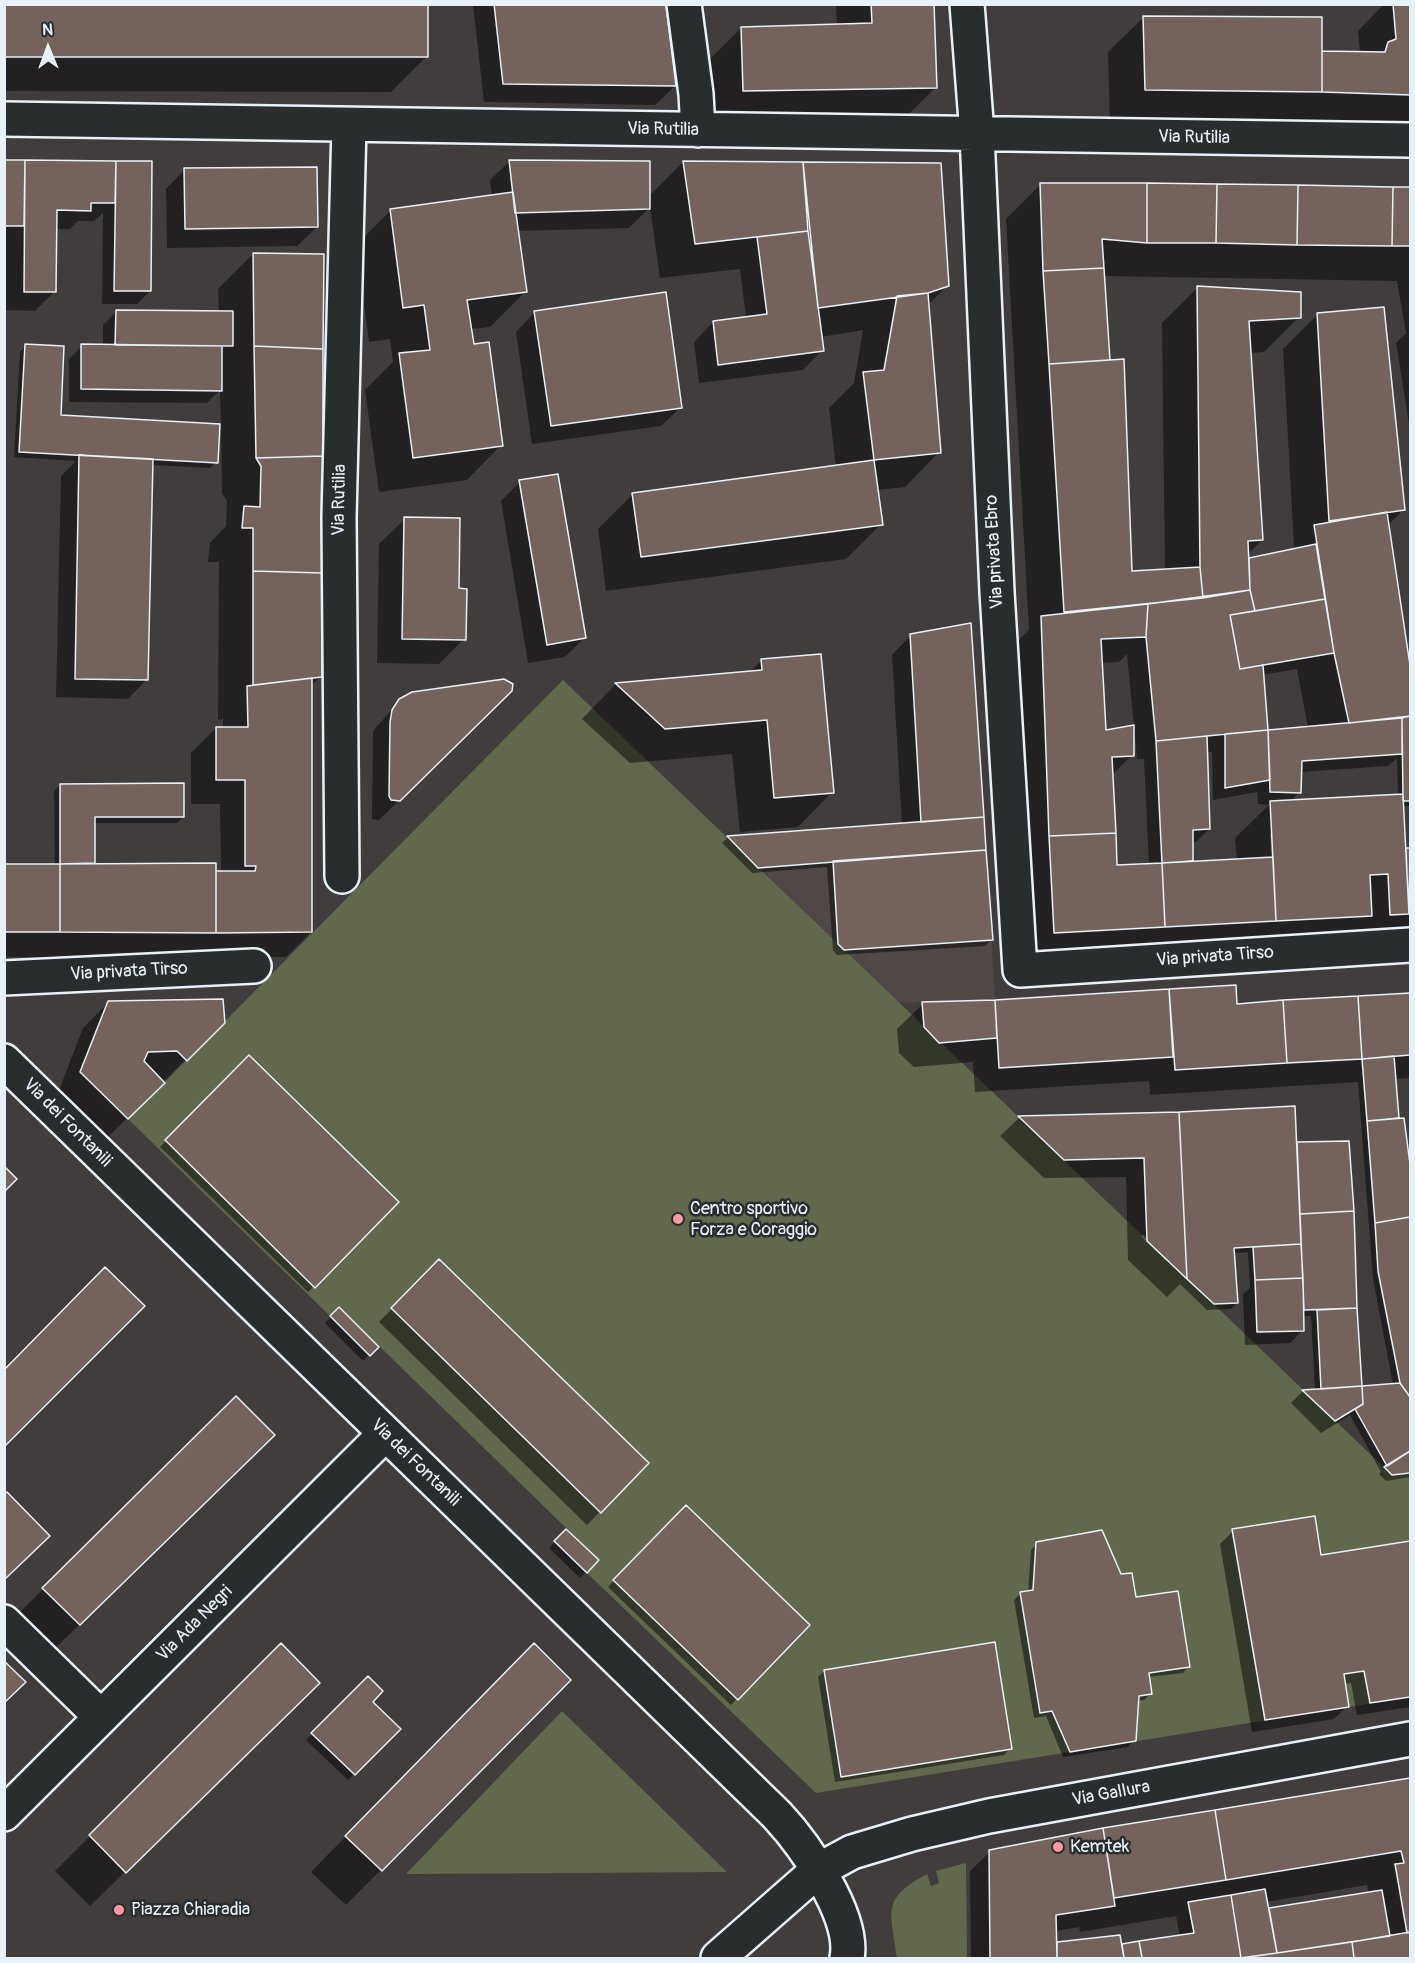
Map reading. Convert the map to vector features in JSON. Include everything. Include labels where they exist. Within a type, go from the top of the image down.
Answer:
[{"type":"street","points":[[684,4],[696,94],[698,130]]},
{"type":"street","points":[[967,4],[977,134]]},
{"type":"street","name":"Via Rutilia","points":[[4,119],[1410,140]]},
{"type":"street","name":"Via Rutilia","points":[[342,876],[339,517],[349,125]]},
{"type":"street","name":"Via privata Ebro","points":[[977,134],[997,592],[1020,970]]},
{"type":"street","name":"Via privata Tirso","points":[[1020,970],[1410,945]]},
{"type":"street","name":"Via privata Tirso","points":[[4,978],[254,966]]},
{"type":"street","name":"Via dei Fontanili","points":[[4,1061],[777,1815],[817,1871],[841,1914],[850,1946],[847,1959]]},
{"type":"street","name":"Via Ada Negri","points":[[4,1814],[385,1434]]},
{"type":"street","points":[[4,1622],[101,1717]]},
{"type":"street","name":"Via Gallura","points":[[718,1959],[817,1871],[852,1852],[952,1823],[1410,1739]]},
{"type":"shaded area","points":[[984,817],[995,1000],[899,1003],[727,836]]},
{"type":"green space","name":"Centro sportivo Forza e Coraggio","points":[[563,680],[1392,1475],[1410,1473],[1410,1697],[816,1793],[587,1573],[599,1560],[339,1307],[330,1316],[128,1119]]},
{"type":"green space","points":[[562,1711],[727,1872],[406,1874]]},
{"type":"green space","points":[[966,1863],[967,1958],[897,1958],[891,1918],[895,1899],[912,1883],[927,1874],[931,1886],[939,1883],[936,1871]]},
{"type":"building","points":[[4,4],[428,4],[428,57],[4,57]]},
{"type":"building","points":[[494,4],[666,4],[676,86],[503,84]]},
{"type":"building","points":[[871,4],[934,4],[937,88],[743,91],[741,27],[872,23]]},
{"type":"building","points":[[1393,4],[1410,4],[1410,95],[1322,92],[1322,51],[1385,52],[1388,42],[1396,39]]},
{"type":"building","points":[[1143,16],[1322,17],[1322,92],[1145,90]]},
{"type":"building","points":[[4,160],[25,160],[24,226],[4,226]]},
{"type":"building","points":[[25,160],[116,161],[115,203],[91,203],[91,211],[57,210],[56,292],[24,292]]},
{"type":"building","points":[[509,160],[650,161],[650,209],[515,213]]},
{"type":"building","points":[[116,161],[152,161],[151,291],[114,291]]},
{"type":"building","points":[[683,161],[803,162],[808,231],[695,244]]},
{"type":"building","points":[[803,162],[941,163],[949,286],[928,293],[818,308]]},
{"type":"building","points":[[317,167],[318,227],[185,229],[184,168]]},
{"type":"building","points":[[1040,183],[1147,183],[1147,243],[1102,239],[1104,268],[1043,271]]},
{"type":"building","points":[[1147,183],[1217,184],[1216,243],[1147,243]]},
{"type":"building","points":[[1217,184],[1298,185],[1297,245],[1216,243]]},
{"type":"building","points":[[1298,185],[1393,187],[1392,246],[1297,245]]},
{"type":"building","points":[[1393,187],[1410,187],[1410,246],[1392,246]]},
{"type":"building","points":[[513,192],[527,292],[467,300],[474,344],[489,342],[503,446],[413,458],[399,353],[430,350],[424,305],[403,308],[390,209]]},
{"type":"building","points":[[808,231],[824,351],[718,365],[713,321],[767,314],[757,237]]},
{"type":"building","points":[[253,253],[324,254],[323,349],[254,346]]},
{"type":"building","points":[[1104,268],[1110,360],[1049,364],[1043,271]]},
{"type":"building","points":[[1197,286],[1301,292],[1301,318],[1249,321],[1263,540],[1248,541],[1250,590],[1203,598],[1200,567]]},
{"type":"building","points":[[666,292],[682,408],[551,426],[534,311]]},
{"type":"building","points":[[928,293],[941,453],[874,460],[863,372],[884,370],[897,296]]},
{"type":"building","points":[[1384,307],[1405,510],[1329,521],[1317,313]]},
{"type":"building","points":[[116,310],[233,311],[233,346],[115,345]]},
{"type":"building","points":[[25,344],[64,346],[61,415],[220,424],[218,463],[19,452]]},
{"type":"building","points":[[81,344],[222,346],[222,391],[81,389]]},
{"type":"building","points":[[254,346],[323,349],[323,456],[256,458]]},
{"type":"building","points":[[1124,359],[1132,571],[1200,567],[1203,598],[1064,612],[1049,364]]},
{"type":"building","points":[[79,455],[153,459],[148,680],[75,679]]},
{"type":"building","points":[[323,456],[322,573],[253,571],[253,528],[242,528],[244,506],[260,507],[261,466],[256,458]]},
{"type":"building","points":[[874,460],[883,525],[641,557],[632,493]]},
{"type":"building","points":[[558,474],[586,638],[547,645],[519,480]]},
{"type":"building","points":[[1387,512],[1410,665],[1410,716],[1349,723],[1334,653],[1314,525]]},
{"type":"building","points":[[404,517],[460,518],[459,588],[467,589],[466,640],[402,639]]},
{"type":"building","points":[[1316,544],[1325,599],[1255,611],[1250,590],[1249,558]]},
{"type":"building","points":[[253,571],[322,573],[322,677],[253,685]]},
{"type":"building","points":[[1250,590],[1255,611],[1230,615],[1240,669],[1263,665],[1268,730],[1156,741],[1146,637],[1148,604]]},
{"type":"building","points":[[1325,599],[1334,653],[1240,669],[1230,615]]},
{"type":"building","points":[[1148,604],[1146,637],[1101,639],[1106,730],[1134,725],[1134,756],[1112,757],[1116,833],[1049,836],[1041,616]]},
{"type":"building","points":[[971,623],[984,817],[921,822],[910,634]]},
{"type":"building","points":[[821,654],[834,793],[774,798],[767,720],[665,729],[615,683],[762,670],[761,659]]},
{"type":"building","points":[[312,678],[312,932],[216,933],[216,871],[255,871],[256,866],[245,866],[245,780],[216,780],[216,727],[248,727],[247,686]]},
{"type":"building","points":[[504,679],[513,684],[512,691],[400,801],[391,800],[389,796],[390,722],[392,710],[399,699],[412,692]]},
{"type":"building","points":[[1410,716],[1410,801],[1403,801],[1402,718]]},
{"type":"building","points":[[1402,718],[1402,754],[1302,761],[1301,793],[1270,792],[1268,730]]},
{"type":"building","points":[[1268,730],[1270,780],[1225,788],[1225,734]]},
{"type":"building","points":[[1207,736],[1210,829],[1193,830],[1193,861],[1162,863],[1156,741]]},
{"type":"building","points":[[184,783],[184,817],[95,817],[95,863],[60,864],[60,784]]},
{"type":"building","points":[[1403,794],[1409,914],[1390,915],[1388,874],[1370,875],[1372,916],[1276,921],[1270,801]]},
{"type":"building","points":[[984,817],[986,850],[758,868],[727,836]]},
{"type":"building","points":[[1116,833],[1117,865],[1162,863],[1165,927],[1054,933],[1049,836]]},
{"type":"building","points":[[1406,848],[1410,848],[1409,914],[1407,873]]},
{"type":"building","points":[[986,850],[993,940],[844,950],[838,944],[833,861]]},
{"type":"building","points":[[1273,857],[1276,921],[1165,927],[1162,863]]},
{"type":"building","points":[[216,863],[216,933],[60,932],[60,864]]},
{"type":"building","points":[[4,864],[60,864],[60,932],[4,932]]},
{"type":"building","points":[[1236,985],[1237,1004],[1283,1000],[1287,1063],[1175,1070],[1169,989]]},
{"type":"building","points":[[1169,989],[1173,1057],[999,1068],[995,1000]]},
{"type":"building","points":[[1410,993],[1410,1055],[1362,1059],[1358,996]]},
{"type":"building","points":[[1358,996],[1362,1059],[1287,1063],[1283,1000]]},
{"type":"building","points":[[223,999],[225,1023],[187,1061],[177,1051],[148,1052],[144,1061],[165,1083],[128,1119],[80,1072],[108,1001]]},
{"type":"building","points":[[995,1000],[997,1038],[939,1043],[924,1027],[922,1002]]},
{"type":"building","points":[[249,1055],[399,1202],[315,1288],[165,1140]]},
{"type":"building","points":[[1394,1056],[1399,1118],[1367,1121],[1362,1059]]},
{"type":"building","points":[[1295,1106],[1301,1244],[1234,1248],[1238,1303],[1214,1304],[1187,1279],[1179,1112]]},
{"type":"building","points":[[1179,1112],[1187,1279],[1147,1241],[1144,1158],[1064,1160],[1018,1116]]},
{"type":"building","points":[[1404,1118],[1410,1164],[1410,1217],[1375,1223],[1367,1121]]},
{"type":"building","points":[[1349,1141],[1354,1211],[1300,1214],[1297,1142]]},
{"type":"building","points":[[4,1166],[17,1179],[4,1192]]},
{"type":"building","points":[[1354,1211],[1357,1308],[1304,1310],[1300,1214]]},
{"type":"building","points":[[1410,1217],[1410,1397],[1400,1383],[1378,1271],[1375,1223]]},
{"type":"building","points":[[1301,1244],[1303,1278],[1255,1280],[1253,1247]]},
{"type":"building","points":[[439,1259],[649,1463],[601,1513],[391,1308]]},
{"type":"building","points":[[105,1267],[145,1306],[4,1447],[4,1370]]},
{"type":"building","points":[[1303,1278],[1304,1331],[1257,1332],[1255,1280]]},
{"type":"building","points":[[339,1307],[379,1347],[370,1356],[330,1316]]},
{"type":"building","points":[[1357,1308],[1362,1386],[1321,1389],[1317,1310]]},
{"type":"building","points":[[1400,1383],[1410,1397],[1410,1451],[1387,1466],[1355,1409],[1363,1404],[1362,1386]]},
{"type":"building","points":[[1362,1386],[1363,1404],[1335,1421],[1302,1390]]},
{"type":"building","points":[[236,1396],[275,1435],[80,1625],[42,1588]]},
{"type":"building","points":[[1410,1451],[1410,1473],[1392,1475],[1384,1467]]},
{"type":"building","points":[[7,1492],[50,1536],[4,1580],[4,1494]]},
{"type":"building","points":[[686,1505],[810,1625],[738,1700],[613,1580]]},
{"type":"building","points":[[1315,1516],[1321,1555],[1410,1541],[1410,1697],[1370,1703],[1364,1671],[1344,1674],[1349,1707],[1265,1720],[1232,1529]]},
{"type":"building","points":[[566,1529],[599,1560],[587,1573],[554,1541]]},
{"type":"building","points":[[1102,1530],[1121,1574],[1132,1573],[1136,1597],[1178,1591],[1190,1667],[1149,1673],[1152,1694],[1139,1696],[1136,1741],[1070,1752],[1052,1711],[1040,1713],[1020,1592],[1033,1590],[1036,1542]]},
{"type":"building","points":[[995,1642],[1012,1749],[841,1777],[824,1670]]},
{"type":"building","points":[[281,1643],[320,1683],[126,1873],[89,1835]]},
{"type":"building","points":[[534,1643],[571,1680],[382,1871],[345,1836]]},
{"type":"building","points":[[4,1661],[26,1682],[4,1703]]},
{"type":"building","points":[[368,1676],[383,1691],[373,1702],[401,1729],[355,1775],[311,1733]]},
{"type":"building","points":[[1410,1778],[1410,1932],[1407,1933],[1395,1864],[1404,1863],[1401,1851],[1226,1880],[1215,1810]]},
{"type":"building","points":[[1215,1810],[1226,1880],[1114,1898],[1103,1828]]},
{"type":"building","points":[[1103,1828],[1115,1906],[1056,1915],[1057,1958],[990,1958],[989,1850]]},
{"type":"building","points":[[1265,1889],[1277,1953],[1241,1958],[1231,1895]]},
{"type":"building","points":[[1382,1890],[1390,1936],[1277,1953],[1269,1908]]},
{"type":"building","points":[[1231,1895],[1241,1958],[1142,1958],[1139,1941],[1194,1933],[1188,1902]]},
{"type":"building","points":[[1410,1932],[1410,1958],[1354,1958],[1352,1942]]},
{"type":"building","points":[[1120,1935],[1124,1958],[1057,1958],[1057,1942]]},
{"type":"building","points":[[1139,1941],[1142,1958],[1124,1958],[1122,1944]]},
{"type":"building","points":[[1352,1942],[1354,1958],[1240,1958],[1277,1953]]},
{"type":"place","name":"Centro sportivo Forza e Coraggio","points":[[678,1219]]},
{"type":"place","name":"Kemtek","points":[[1058,1847]]},
{"type":"place","name":"Piazza Chiaradia","points":[[119,1910]]}]
